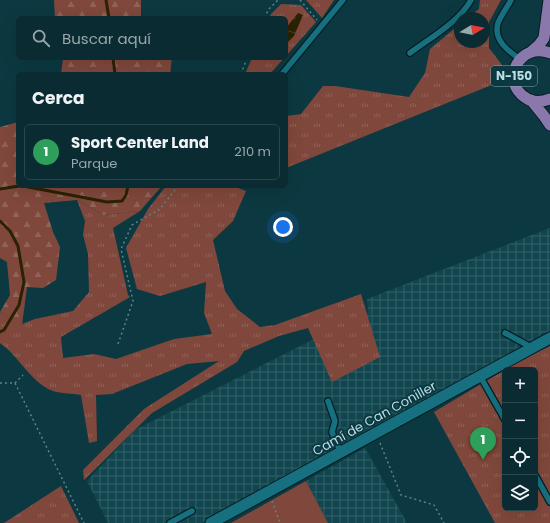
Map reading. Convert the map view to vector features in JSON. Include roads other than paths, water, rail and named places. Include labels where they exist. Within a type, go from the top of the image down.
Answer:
[{"type":"main road","name":"N-150","points":[[549,0],[544,38],[539,45],[520,59],[514,70],[514,80],[520,94],[531,100],[539,102],[550,99]]},
{"type":"main road","name":"N-150","points":[[530,52],[540,50],[550,53]]},
{"type":"main road","name":"N-150","points":[[531,100],[550,125]]},
{"type":"street","name":"Camí de Can Coniller","points":[[211,523],[531,347],[550,338]]},
{"type":"lane","points":[[284,72],[343,0]]},
{"type":"lane","points":[[410,53],[458,17],[468,7],[472,0]]},
{"type":"lane","points":[[511,0],[499,22],[497,32],[502,44],[520,59]]},
{"type":"lane","points":[[505,333],[531,347]]},
{"type":"lane","points":[[480,376],[502,415]]},
{"type":"lane","points":[[328,401],[335,422],[332,432],[337,445],[342,452]]},
{"type":"lane","points":[[538,480],[550,502]]},
{"type":"lane","points":[[170,523],[192,511]]},
{"type":"water","points":[[298,13],[303,15],[294,36],[288,42],[288,26]]},
{"type":"waterway","points":[[106,0],[109,16]]},
{"type":"waterway","points":[[113,60],[115,72]]},
{"type":"waterway","points":[[0,189],[16,186]]},
{"type":"waterway","points":[[34,188],[107,202],[122,201],[126,195],[128,188]]},
{"type":"waterway","points":[[0,221],[10,231],[18,246],[24,282],[19,305],[4,330],[0,332]]},
{"type":"place","name":"Sport Center Land","points":[[483,460]]}]
